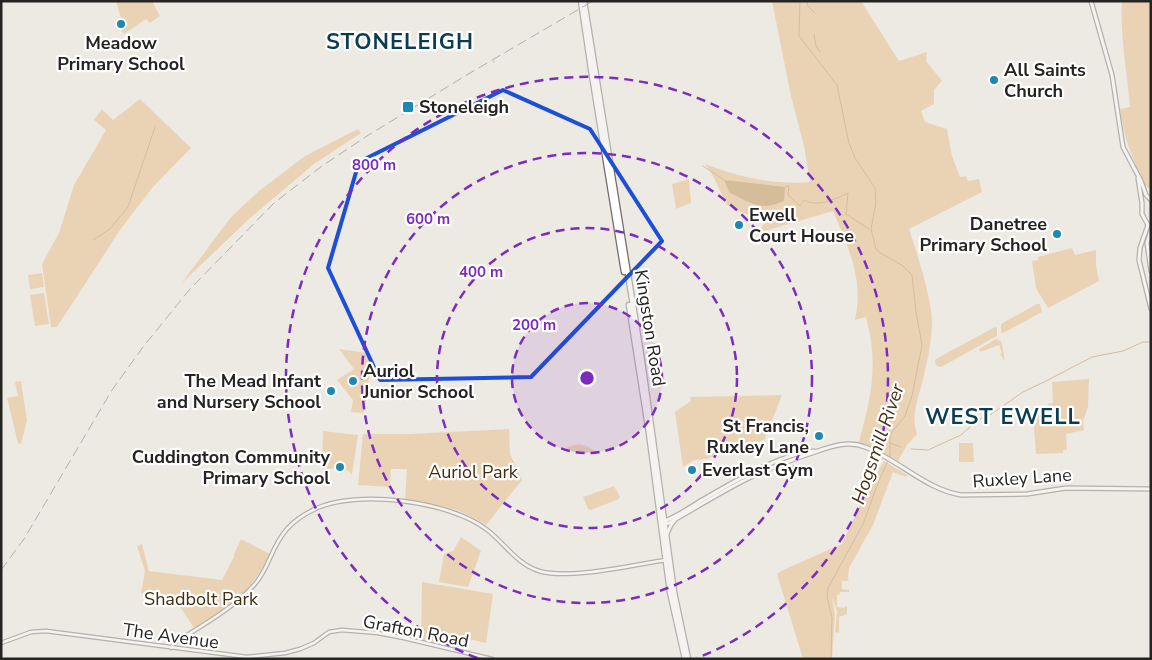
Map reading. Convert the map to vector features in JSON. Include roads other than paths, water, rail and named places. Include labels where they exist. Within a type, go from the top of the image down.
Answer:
[{"type":"highway","name":"Kingston Road","points":[[583,1],[642,361],[666,560],[676,623],[687,659]]},
{"type":"highway","name":"Kingston Road","points":[[662,523],[687,659]]},
{"type":"main road","points":[[1090,1],[1112,75],[1122,145],[1141,181],[1146,195],[1151,200],[1142,207]]},
{"type":"main road","points":[[1138,178],[1142,214],[1148,225],[1140,248],[1139,260],[1151,309]]},
{"type":"main road","points":[[1146,219],[1151,221]]},
{"type":"main road","points":[[1151,230],[1148,243],[1151,271]]},
{"type":"main road","name":"Ruxley Lane","points":[[662,523],[716,492],[770,465],[802,453],[852,444],[865,447],[950,493],[967,496],[1027,494],[1066,488],[1151,489]]},
{"type":"main road","name":"Ruxley Lane","points":[[662,523],[677,518],[751,476],[818,450]]},
{"type":"main road","points":[[666,538],[671,524],[677,518]]},
{"type":"street","points":[[171,648],[173,644],[228,608],[249,591],[263,573],[281,536],[292,523],[317,508],[344,500],[391,501],[431,506],[452,511],[470,518],[486,529],[524,564],[534,570],[547,573],[568,575],[666,560]]},
{"type":"street","name":"The Avenue","points":[[1,643],[31,632],[40,631],[234,657],[253,657],[300,649],[335,630]]},
{"type":"street","name":"Grafton Road","points":[[335,630],[378,633],[492,659]]},
{"type":"waterway","name":"Hogsmill River","points":[[800,1],[799,36],[837,85],[849,143],[855,158],[875,188],[876,203],[871,229],[876,249],[903,266],[912,275],[922,345],[912,396],[905,416],[892,432],[890,438],[890,456],[863,524],[828,588],[827,597],[832,617],[831,659]]},
{"type":"waterway","name":"Hogsmill River","points":[[808,1],[807,5],[815,13]]},
{"type":"waterway","name":"Hogsmill River","points":[[814,34],[816,46],[820,52]]},
{"type":"waterway","points":[[93,240],[110,229],[128,207],[155,127]]},
{"type":"waterway","points":[[703,166],[724,180]]},
{"type":"waterway","points":[[785,187],[789,186],[788,195],[800,206],[804,200],[821,203],[848,193],[846,214],[869,229]]},
{"type":"waterway","points":[[911,449],[928,450],[961,435],[979,419],[987,417],[1023,392],[1092,357],[1123,351],[1143,342],[1151,342]]},
{"type":"waterway","points":[[890,443],[901,447]]},
{"type":"railway","points":[[1,570],[24,539],[112,390],[143,347],[190,289],[274,203],[322,166],[367,136],[593,1]]},
{"type":"place","name":"Meadow Primary School","points":[[121,24]]},
{"type":"place","name":"All Saints Church","points":[[994,80]]},
{"type":"place","name":"Stoneleigh","points":[[408,107]]},
{"type":"place","name":"Ewell Court House","points":[[739,225]]},
{"type":"place","name":"Danetree Primary School","points":[[1057,234]]},
{"type":"place","name":"Auriol Junior School","points":[[353,381]]},
{"type":"place","name":"The Mead Infant and Nursery School","points":[[331,391]]},
{"type":"place","name":"St Francis, Ruxley Lane","points":[[819,436]]},
{"type":"place","name":"Cuddington Community Primary School","points":[[340,467]]},
{"type":"place","name":"Everlast Gym","points":[[692,470]]},
{"type":"district","name":"STONELEIGH","points":[[400,42]]},
{"type":"district","name":"WEST EWELL","points":[[1003,417]]},
{"type":"park label","name":"Auriol Park","points":[[473,472]]},
{"type":"park label","name":"Shadbolt Park","points":[[201,599]]}]
